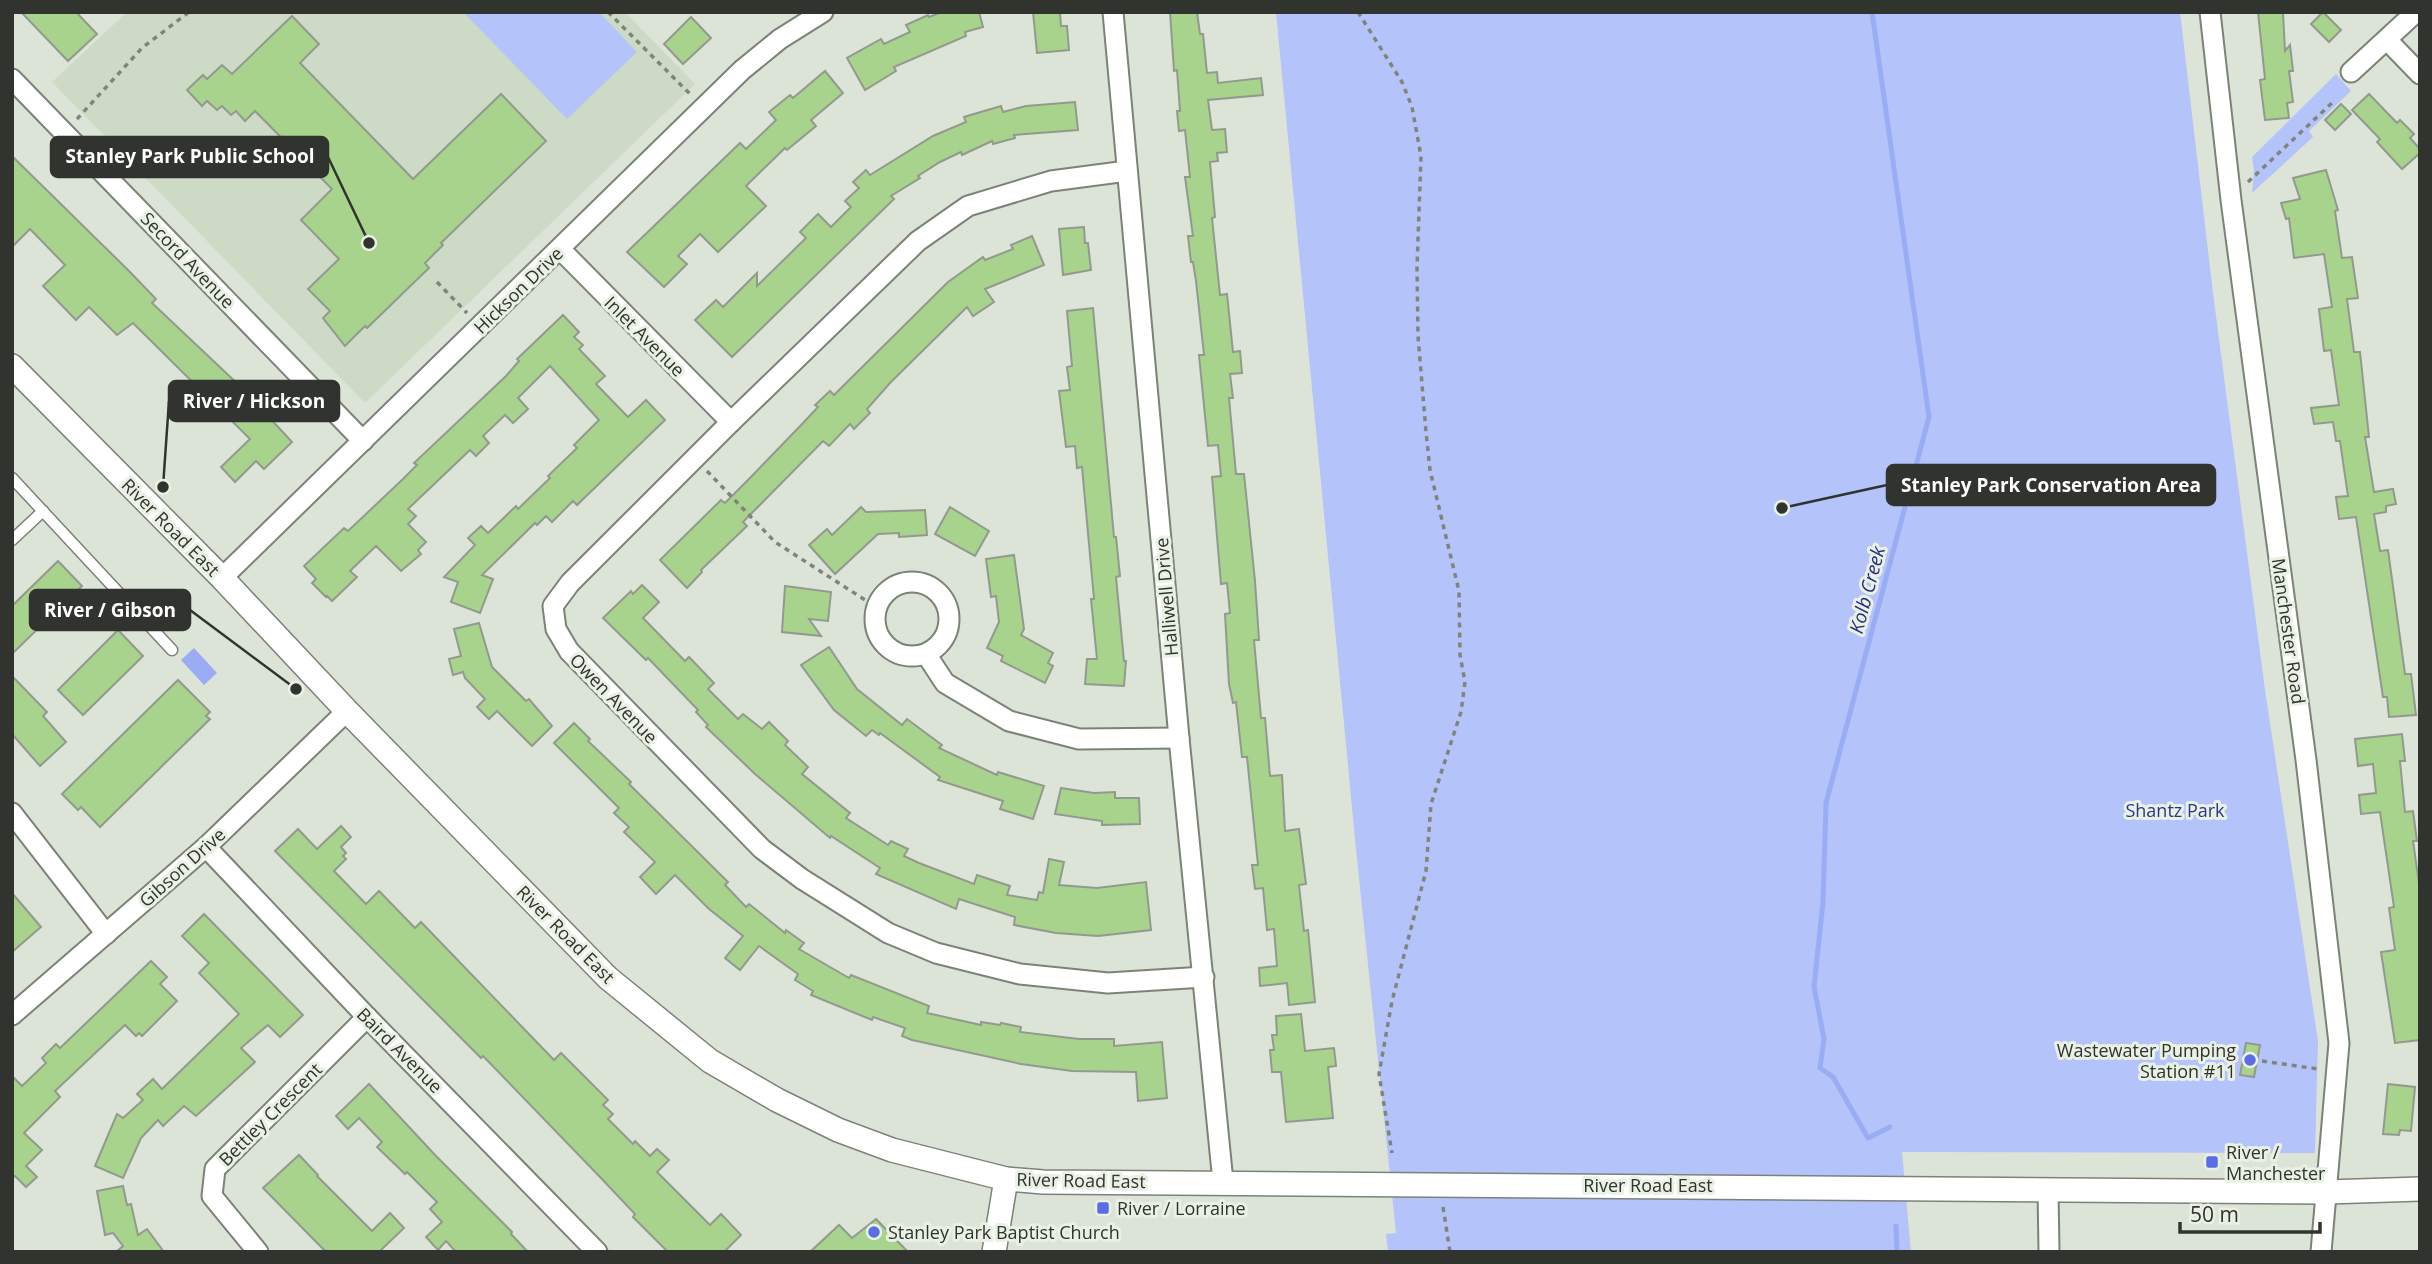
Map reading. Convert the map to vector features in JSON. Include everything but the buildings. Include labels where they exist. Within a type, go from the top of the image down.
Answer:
[{"type":"street","name":"Hickson Drive","points":[[222,578],[742,70],[780,39],[823,12]]},
{"type":"street","name":"Halliwell Drive","points":[[1113,12],[1179,738],[1223,1182]]},
{"type":"street","name":"Manchester Road","points":[[2210,12],[2231,200],[2312,814],[2339,1043],[2321,1252]]},
{"type":"street","points":[[2351,72],[2416,12]]},
{"type":"street","points":[[2387,40],[2420,74]]},
{"type":"street","name":"Secord Avenue","points":[[12,79],[363,441]]},
{"type":"street","name":"Owen Avenue","points":[[1127,171],[1051,181],[968,206],[918,241],[730,422],[570,583],[554,606],[556,629],[569,651],[762,849],[802,879],[888,933],[936,953],[1020,974],[1108,983],[1204,977]]},
{"type":"street","name":"Inlet Avenue","points":[[560,250],[730,422]]},
{"type":"street","name":"River Road East","points":[[12,366],[222,578],[347,711],[608,978],[710,1061],[777,1100],[838,1129],[892,1150],[1006,1179],[1043,1182],[2327,1192],[2420,1189]]},
{"type":"street","points":[[918,582],[932,588],[942,597],[949,614],[948,627],[937,647],[926,654],[902,655],[886,647],[878,636],[874,621],[876,607],[883,595],[893,586],[918,582]]},
{"type":"street","points":[[926,654],[945,683],[1009,722],[1079,739],[1179,738]]},
{"type":"street","name":"Gibson Drive","points":[[12,1015],[206,847],[347,711]]},
{"type":"street","points":[[12,813],[106,934]]},
{"type":"street","name":"Baird Avenue","points":[[206,847],[367,1017],[597,1252]]},
{"type":"street","name":"Bettley Crescent","points":[[258,1252],[212,1196],[215,1169],[367,1017]]},
{"type":"street","points":[[994,1252],[1006,1179]]},
{"type":"street","points":[[2049,1189],[2049,1252]]},
{"type":"lane","points":[[12,478],[172,650]]},
{"type":"lane","points":[[12,540],[43,511]]},
{"type":"path","points":[[64,133],[142,48],[189,12]]},
{"type":"path","points":[[608,12],[704,108]]},
{"type":"path","points":[[1358,12],[1402,82],[1412,107],[1421,156],[1417,268],[1418,336],[1426,432],[1430,470],[1459,591],[1461,655],[1465,682],[1461,712],[1431,804],[1426,871],[1392,1001],[1379,1074],[1392,1153]]},
{"type":"path","points":[[2247,184],[2334,102]]},
{"type":"path","points":[[437,282],[481,327]]},
{"type":"path","points":[[695,458],[775,542],[876,607]]},
{"type":"path","points":[[2262,1061],[2337,1071]]},
{"type":"path","points":[[1443,1207],[1450,1252]]},
{"type":"shaded area","points":[[127,12],[625,12],[695,84],[365,403],[52,82]]},
{"type":"shaded area","points":[[194,648],[217,673],[204,685],[181,660]]},
{"type":"green space","points":[[463,12],[599,12],[637,52],[567,119]]},
{"type":"green space","name":"Shantz Park","points":[[1276,12],[2180,12],[2213,293],[2265,690],[2318,1041],[2315,1153],[1902,1152],[1911,1252],[1388,1252],[1386,1234],[1396,1233],[1356,849]]},
{"type":"green space","points":[[2336,74],[2351,91],[2309,131],[2313,137],[2252,193],[2252,157]]},
{"type":"waterway","name":"Kolb Creek","points":[[1872,12],[1929,417],[1826,803],[1823,902],[1814,987],[1824,1039],[1820,1068],[1833,1077],[1868,1138],[1890,1127]]},
{"type":"waterway","name":"Kolb Creek","points":[[1896,1226],[1897,1252]]},
{"type":"place","name":"Stanley Park Public School","points":[[369,243]]},
{"type":"place","name":"River / Hickson","points":[[163,487]]},
{"type":"place","name":"Stanley Park Conservation Area","points":[[1782,508]]},
{"type":"place","name":"River / Gibson","points":[[296,689]]},
{"type":"place","name":"Wastewater Pumping Station #11","points":[[2250,1060]]},
{"type":"place","name":"River / Manchester","points":[[2212,1162]]},
{"type":"place","name":"River / Lorraine","points":[[1103,1208]]},
{"type":"place","name":"Stanley Park Baptist Church","points":[[874,1232]]}]
